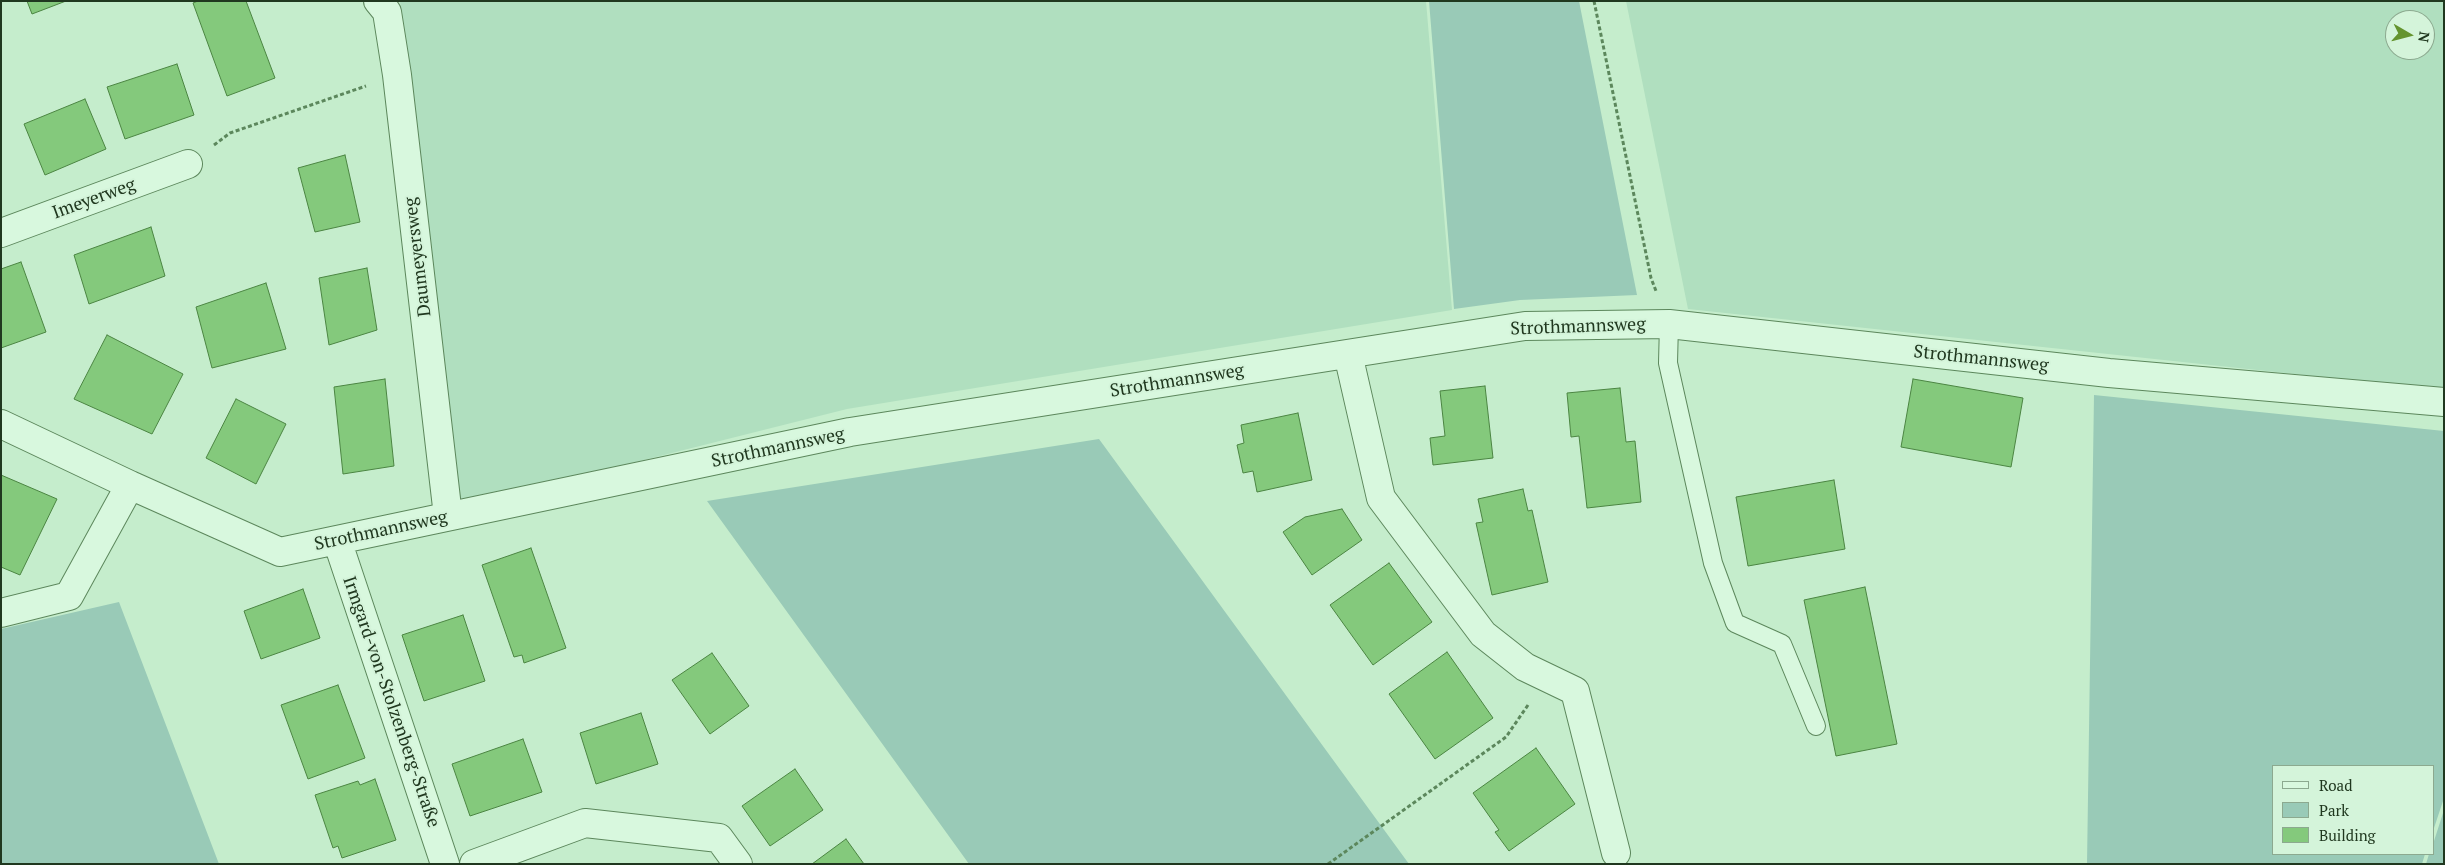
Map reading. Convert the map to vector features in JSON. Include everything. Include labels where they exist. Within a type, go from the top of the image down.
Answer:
[{"type":"street","name":"Daumeyersweg","points":[[378,1],[387,12],[397,75],[448,516]]},
{"type":"street","name":"Imeyerweg","points":[[1,233],[188,164]]},
{"type":"street","name":"Strothmannsweg","points":[[130,485],[280,552],[850,432],[1525,326],[1669,324],[2109,373],[2444,402]]},
{"type":"street","points":[[1348,354],[1381,498],[1483,634],[1525,667],[1575,691],[1616,853]]},
{"type":"street","points":[[1,424],[130,485],[69,596],[1,613]]},
{"type":"street","name":"Irmgard-von-Stolzenberg-Straße","points":[[337,540],[446,864]]},
{"type":"street","points":[[474,864],[585,823],[719,838],[738,864]]},
{"type":"lane","points":[[1669,324],[1668,363],[1713,562],[1735,623],[1782,644],[1816,726]]},
{"type":"path","points":[[1594,1],[1651,278],[1669,324]]},
{"type":"path","points":[[188,164],[230,132],[397,75]]},
{"type":"path","points":[[1328,864],[1506,737],[1546,677]]},
{"type":"green space","points":[[400,1],[1426,1],[1452,310],[847,409],[457,507]]},
{"type":"green space","points":[[1429,1],[1579,1],[1637,295],[1520,300],[1454,309]]},
{"type":"green space","points":[[1626,1],[2444,1],[2444,390],[1688,309]]},
{"type":"green space","points":[[2094,395],[2444,431],[2444,798],[2435,825],[2435,765],[2272,765],[2272,855],[2425,855],[2422,864],[2087,864]]},
{"type":"green space","points":[[1099,439],[1409,864],[969,864],[707,501]]},
{"type":"green space","points":[[119,602],[219,864],[1,864],[1,629]]},
{"type":"green space","points":[[2444,810],[2444,864],[2426,864],[2429,855],[2435,855],[2435,838]]},
{"type":"building","points":[[27,1],[66,1],[32,14]]},
{"type":"building","points":[[198,1],[246,1],[275,78],[227,96],[193,3]]},
{"type":"building","points":[[177,64],[194,115],[125,139],[107,87]]},
{"type":"building","points":[[85,99],[106,149],[45,175],[24,124]]},
{"type":"building","points":[[345,155],[360,222],[315,232],[298,168]]},
{"type":"building","points":[[151,227],[165,276],[89,304],[74,255]]},
{"type":"building","points":[[21,262],[46,332],[1,348],[1,269]]},
{"type":"building","points":[[367,268],[377,330],[329,345],[319,278]]},
{"type":"building","points":[[266,283],[286,349],[212,368],[196,307]]},
{"type":"building","points":[[107,335],[183,374],[152,434],[74,399]]},
{"type":"building","points":[[385,379],[394,466],[343,474],[334,387]]},
{"type":"building","points":[[1913,379],[2023,398],[2011,467],[1901,447]]},
{"type":"building","points":[[1485,386],[1493,458],[1433,465],[1430,438],[1445,436],[1440,391]]},
{"type":"building","points":[[1620,388],[1626,442],[1635,441],[1641,502],[1587,508],[1579,436],[1571,437],[1567,393]]},
{"type":"building","points":[[236,399],[286,424],[256,484],[206,458]]},
{"type":"building","points":[[1298,413],[1312,480],[1257,492],[1253,471],[1243,473],[1237,445],[1244,443],[1241,425]]},
{"type":"building","points":[[1,475],[57,499],[20,575],[1,567]]},
{"type":"building","points":[[1834,480],[1845,549],[1748,566],[1736,497]]},
{"type":"building","points":[[1523,489],[1528,511],[1532,510],[1548,582],[1492,595],[1476,523],[1483,522],[1478,499]]},
{"type":"building","points":[[1342,509],[1362,540],[1312,575],[1283,532],[1305,517]]},
{"type":"building","points":[[531,548],[566,648],[524,663],[522,655],[514,657],[482,565]]},
{"type":"building","points":[[1389,563],[1432,622],[1373,665],[1330,605]]},
{"type":"building","points":[[1865,587],[1897,744],[1836,756],[1804,600]]},
{"type":"building","points":[[303,589],[320,638],[261,659],[244,611]]},
{"type":"building","points":[[463,615],[485,681],[424,701],[402,635]]},
{"type":"building","points":[[1447,652],[1493,718],[1435,759],[1389,694]]},
{"type":"building","points":[[712,653],[749,706],[710,734],[672,680]]},
{"type":"building","points":[[338,685],[365,758],[308,779],[281,705]]},
{"type":"building","points":[[641,713],[658,764],[596,784],[580,733]]},
{"type":"building","points":[[523,739],[542,792],[470,816],[452,764]]},
{"type":"building","points":[[1536,748],[1575,804],[1509,851],[1495,832],[1499,830],[1473,793]]},
{"type":"building","points":[[795,769],[823,810],[770,846],[742,806]]},
{"type":"building","points":[[375,779],[396,840],[342,858],[338,846],[333,848],[315,795],[358,781],[360,785]]},
{"type":"building","points":[[846,839],[864,864],[812,864]]}]
